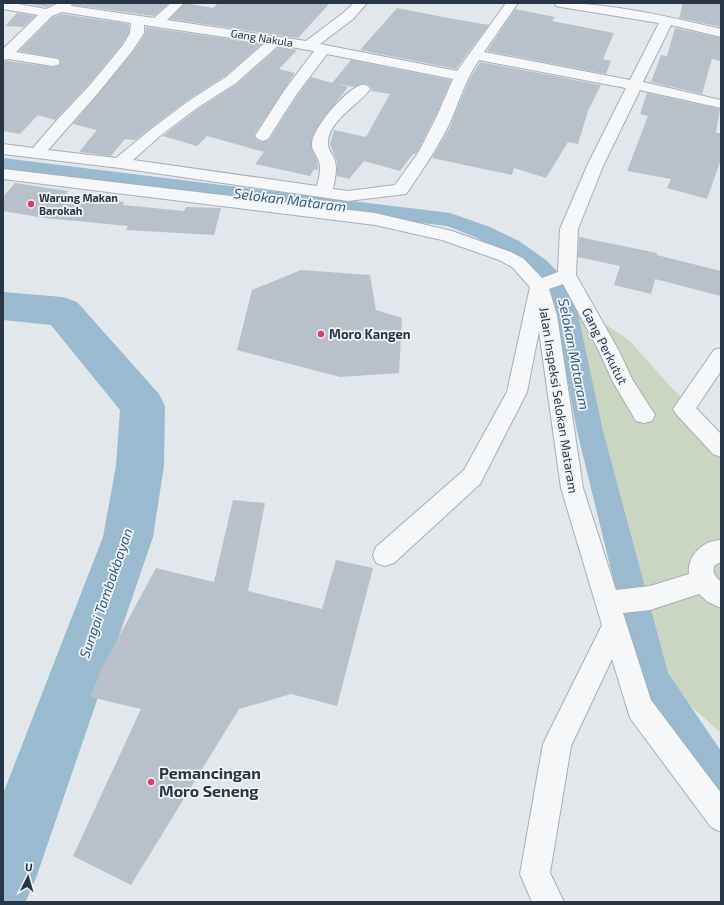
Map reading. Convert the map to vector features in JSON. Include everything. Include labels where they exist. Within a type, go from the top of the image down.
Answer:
[{"type":"street","points":[[157,22],[178,3]]},
{"type":"street","points":[[263,136],[316,48],[361,3]]},
{"type":"street","points":[[3,149],[120,163],[324,192],[345,205],[400,190],[426,154],[444,118],[461,76],[512,3]]},
{"type":"street","points":[[561,3],[667,20],[721,33]]},
{"type":"street","points":[[3,5],[47,13]]},
{"type":"street","points":[[4,55],[34,28],[47,13],[63,5]]},
{"type":"street","name":"Gang Nakula","points":[[63,5],[138,20],[276,40],[461,76]]},
{"type":"street","points":[[37,153],[62,122],[98,84],[128,47],[137,33],[138,20]]},
{"type":"street","points":[[385,555],[472,477],[517,392],[569,229],[595,166],[667,20]]},
{"type":"street","points":[[3,39],[20,41]]},
{"type":"street","points":[[120,163],[155,133],[231,80],[276,40]]},
{"type":"street","points":[[4,55],[53,62]]},
{"type":"street","points":[[476,55],[635,85],[721,104]]},
{"type":"street","points":[[324,192],[330,167],[320,146],[320,138],[334,116],[352,97],[363,89]]},
{"type":"street","name":"Jalan Inspeksi Selokan Mataram","points":[[3,174],[345,205],[375,219],[446,235],[505,256],[518,263],[528,272],[553,281],[547,315],[572,488],[614,611],[640,708],[721,817]]},
{"type":"street","name":"Gang Perkutut","points":[[553,281],[606,345],[623,382],[644,415]]},
{"type":"street","points":[[721,356],[684,409],[721,448]]},
{"type":"street","points":[[548,902],[535,874],[557,744],[614,611],[645,599],[713,588],[701,568],[706,557],[717,551],[721,551]]},
{"type":"green space","points":[[570,301],[629,340],[671,387],[721,435],[721,733],[671,688],[644,626]]},
{"type":"building","points":[[25,3],[55,3],[46,7]]},
{"type":"building","points":[[73,3],[169,3],[154,16],[73,5]]},
{"type":"building","points":[[185,3],[213,8],[218,3],[330,3],[298,38],[170,19]]},
{"type":"building","points":[[683,3],[721,3],[721,27],[679,18]]},
{"type":"building","points":[[397,8],[489,25],[456,69],[360,50]]},
{"type":"building","points":[[515,9],[555,17],[552,21],[614,33],[603,59],[611,61],[606,74],[487,51]]},
{"type":"building","points":[[17,13],[35,16],[23,27],[5,26]]},
{"type":"building","points":[[62,14],[129,24],[129,33],[122,44],[88,85],[55,120],[38,115],[20,134],[3,131],[3,61],[53,67],[59,66],[61,61],[58,58],[19,51],[53,17]]},
{"type":"building","points":[[146,27],[262,44],[225,76],[186,101],[135,140],[125,139],[111,156],[79,152],[97,130],[73,124],[134,51],[145,34]]},
{"type":"building","points":[[675,28],[721,38],[721,61],[712,59],[702,94],[651,82],[661,55],[667,56]]},
{"type":"building","points":[[279,47],[297,50],[279,69],[295,73],[254,135],[257,140],[262,142],[269,140],[311,77],[332,83],[351,60],[451,80],[435,117],[417,152],[413,154],[400,171],[364,161],[349,179],[337,176],[337,162],[330,144],[334,130],[366,137],[390,94],[371,91],[372,89],[369,85],[365,84],[354,87],[337,84],[348,87],[322,120],[312,137],[311,147],[317,160],[318,170],[314,169],[310,176],[255,164],[264,152],[207,136],[197,146],[163,136],[198,109],[237,84]]},
{"type":"building","points":[[480,62],[601,85],[588,111],[578,144],[568,142],[546,178],[514,168],[512,175],[432,158],[449,129],[468,82]]},
{"type":"building","points":[[647,93],[720,109],[716,133],[721,133],[721,159],[707,199],[667,188],[671,179],[627,171],[648,116],[640,114]]},
{"type":"building","points":[[15,183],[68,191],[64,197],[124,202],[123,205],[184,211],[186,207],[221,208],[214,235],[126,230],[128,226],[44,218],[3,211],[3,197]]},
{"type":"building","points":[[579,237],[657,253],[657,255],[721,271],[721,296],[655,279],[651,294],[614,285],[620,266],[578,257]]},
{"type":"building","name":"Moro Kangen","points":[[301,270],[370,275],[376,310],[402,318],[399,373],[340,377],[237,350],[252,290]]},
{"type":"building","name":"Pemancingan Moro Seneng","points":[[233,500],[265,503],[248,591],[322,609],[336,560],[373,568],[337,706],[291,694],[239,709],[131,885],[73,856],[141,709],[90,697],[103,666],[156,568],[214,582]]},
{"type":"waterway","name":"Selokan Mataram","points":[[3,164],[450,220],[482,232],[512,246],[538,266],[562,291],[590,431],[654,680],[721,782]]},
{"type":"waterway","name":"Sungai Tambakbayan","points":[[3,306],[63,312],[143,406],[140,466],[128,537],[3,878]]},
{"type":"place","name":"Warung Makan Barokah","points":[[31,204]]},
{"type":"place","name":"Moro Kangen","points":[[321,334]]},
{"type":"place","name":"Pemancingan Moro Seneng","points":[[151,782]]}]
